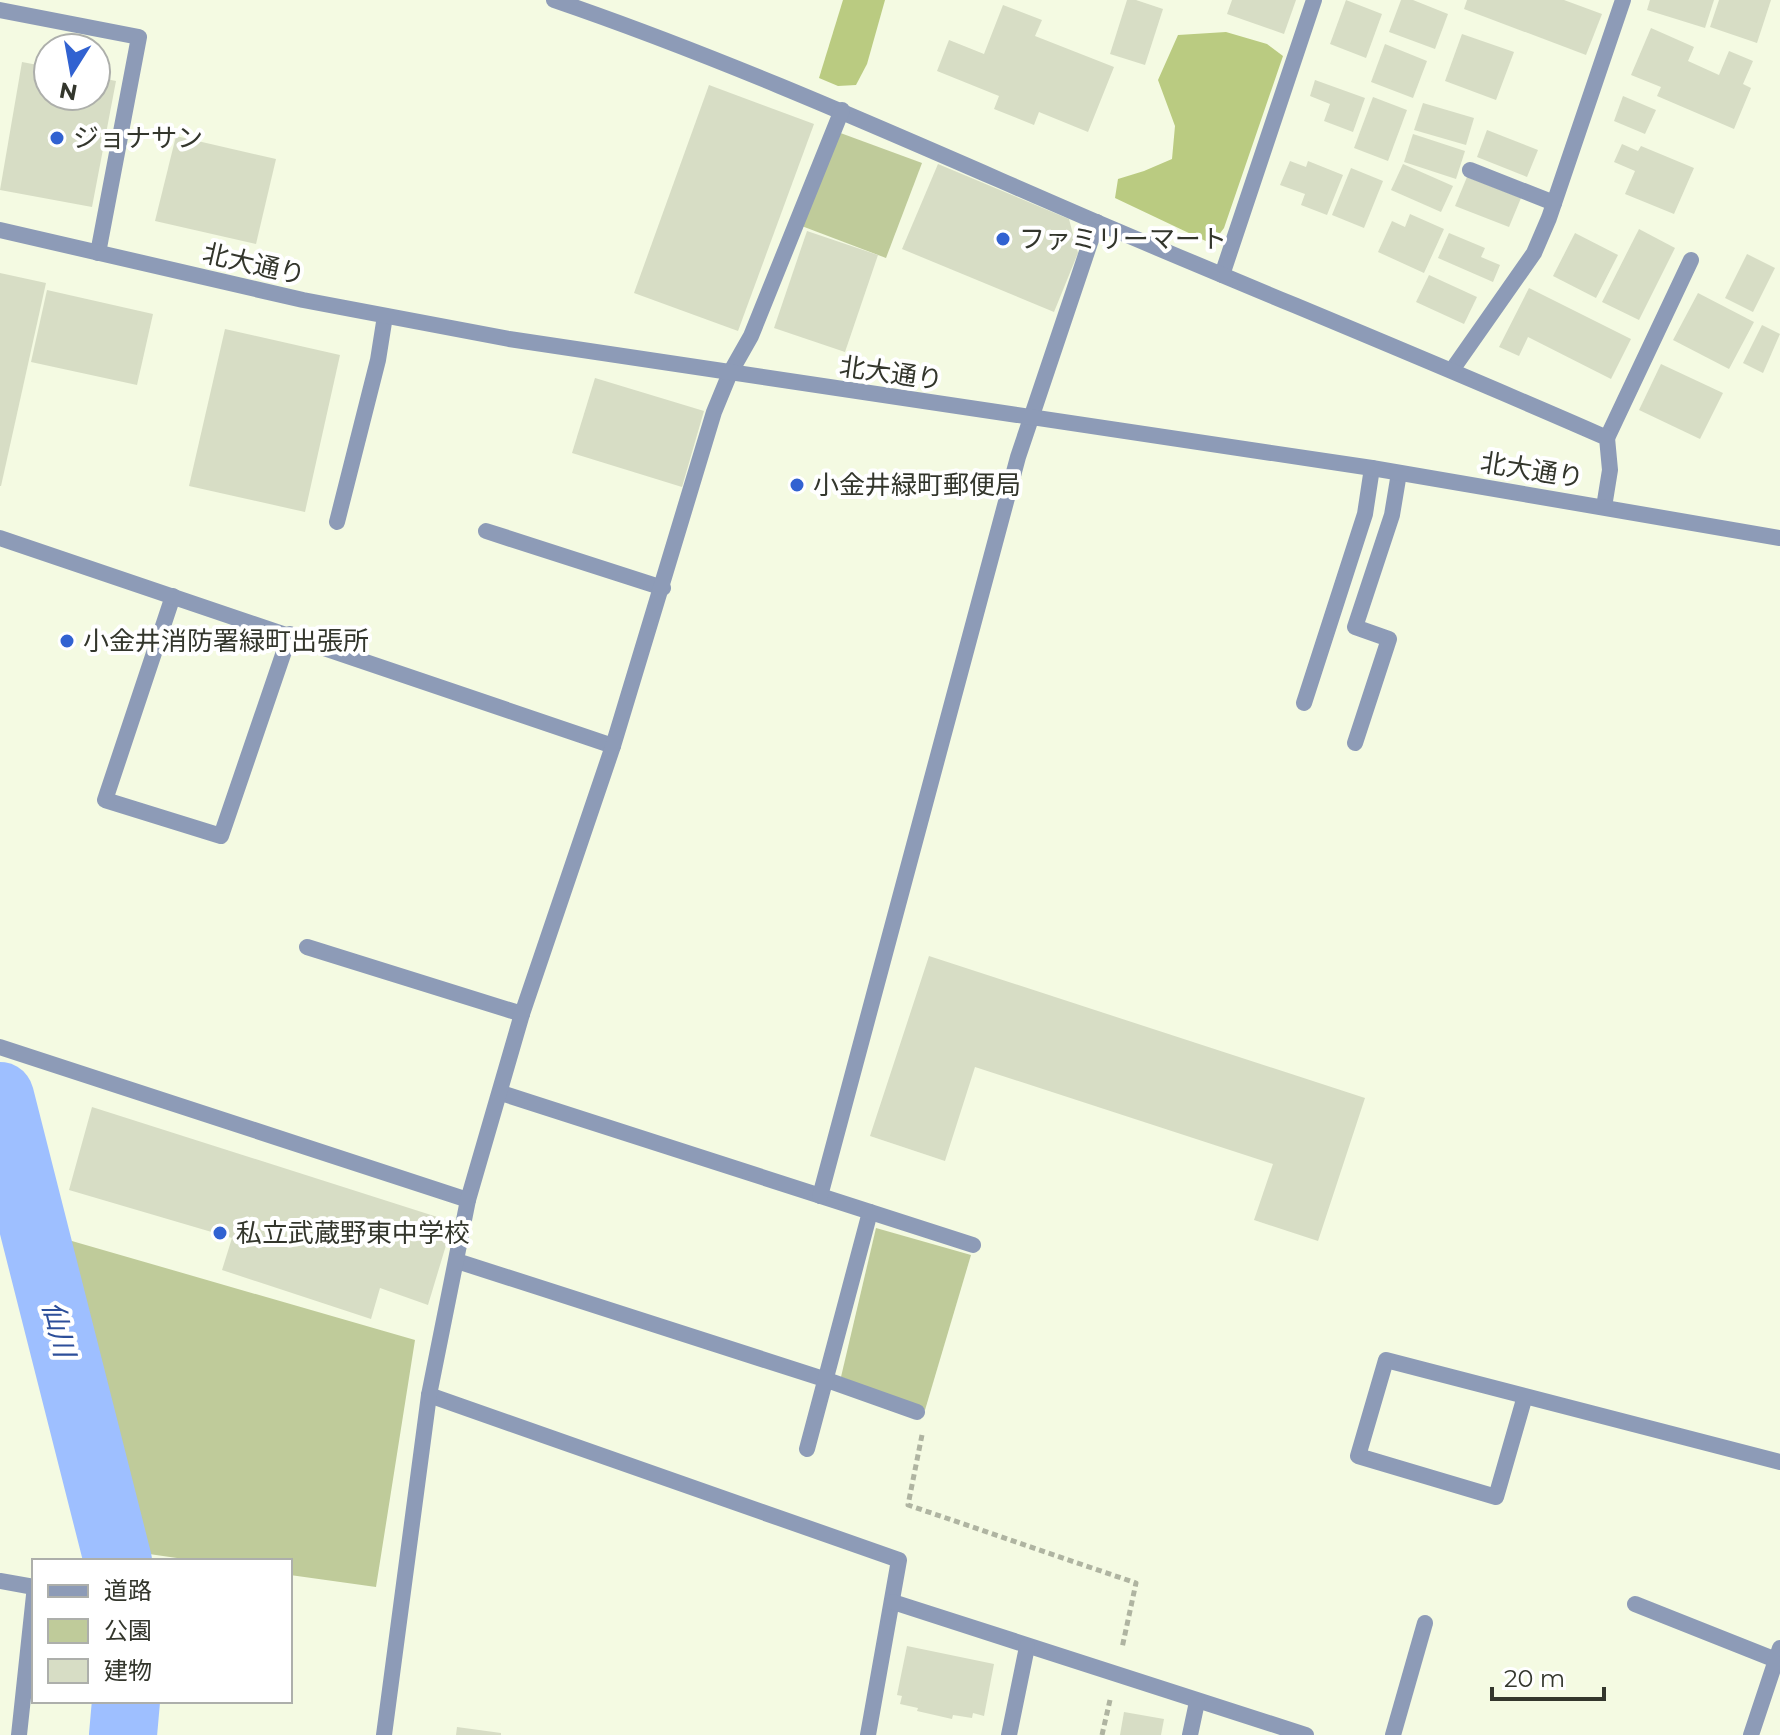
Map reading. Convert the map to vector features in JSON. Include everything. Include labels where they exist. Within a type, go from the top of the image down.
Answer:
[{"type":"street","points":[[554,0],[585,5],[842,110],[1097,222],[1607,438]]},
{"type":"street","points":[[1222,275],[1314,0]]},
{"type":"street","points":[[1452,370],[1534,253],[1623,0]]},
{"type":"street","points":[[0,10],[139,37],[98,253]]},
{"type":"street","points":[[384,1735],[429,1395],[468,1200],[522,1014],[613,746],[714,412],[730,373],[751,336],[842,110]]},
{"type":"street","points":[[1470,170],[1554,203]]},
{"type":"street","points":[[820,1196],[1018,457],[1097,222]]},
{"type":"street","name":"北大通り","points":[[0,230],[303,300],[509,339],[1372,468],[1780,538]]},
{"type":"street","points":[[1604,507],[1610,470],[1607,438],[1691,260]]},
{"type":"street","points":[[337,522],[378,360],[385,316]]},
{"type":"street","points":[[1304,703],[1365,514],[1372,468]]},
{"type":"street","points":[[1355,743],[1389,639],[1355,627],[1392,515],[1399,473]]},
{"type":"street","points":[[486,531],[663,588]]},
{"type":"street","points":[[0,538],[613,746]]},
{"type":"street","points":[[173,596],[105,800],[221,836],[290,634]]},
{"type":"street","points":[[307,947],[522,1014]]},
{"type":"street","points":[[0,1047],[468,1200]]},
{"type":"street","points":[[501,1093],[973,1245]]},
{"type":"street","points":[[807,1449],[870,1212]]},
{"type":"street","points":[[457,1261],[827,1380],[920,1417]]},
{"type":"street","points":[[1525,1396],[1496,1497],[1358,1456],[1386,1360],[1780,1462]]},
{"type":"street","points":[[429,1395],[899,1560],[868,1735]]},
{"type":"street","points":[[0,1581],[32,1587]]},
{"type":"street","points":[[893,1602],[1306,1735]]},
{"type":"street","points":[[1635,1604],[1778,1654],[1751,1735]]},
{"type":"street","points":[[19,1735],[32,1614]]},
{"type":"street","points":[[1393,1735],[1425,1623]]},
{"type":"street","points":[[1009,1735],[1027,1647]]},
{"type":"street","points":[[1190,1735],[1197,1702]]},
{"type":"path","points":[[920,1417],[908,1505],[1136,1583],[1119,1659]]},
{"type":"path","points":[[1102,1735],[1112,1689]]},
{"type":"green space","points":[[843,0],[885,0],[867,64],[856,85],[838,86],[819,78]]},
{"type":"green space","points":[[1226,32],[1267,44],[1283,56],[1224,228],[1212,244],[1115,198],[1118,179],[1172,159],[1175,126],[1158,80],[1178,35]]},
{"type":"green space","points":[[835,131],[922,163],[886,258],[799,225]]},
{"type":"green space","points":[[876,1228],[971,1255],[925,1410],[841,1377]]},
{"type":"green space","points":[[58,1237],[415,1340],[376,1587],[292,1575],[292,1559],[184,1559],[135,1552]]},
{"type":"building","points":[[1127,0],[1163,9],[1145,65],[1110,54]]},
{"type":"building","points":[[1232,0],[1296,0],[1284,34],[1227,14]]},
{"type":"building","points":[[1346,0],[1382,14],[1366,58],[1330,44]]},
{"type":"building","points":[[1401,0],[1413,0],[1448,14],[1435,49],[1389,32]]},
{"type":"building","points":[[1467,0],[1564,0],[1602,14],[1586,55],[1464,9]]},
{"type":"building","points":[[1650,0],[1714,0],[1705,28],[1647,10]]},
{"type":"building","points":[[1719,0],[1771,0],[1757,43],[1710,27]]},
{"type":"building","points":[[1003,5],[1042,20],[1035,36],[1114,67],[1088,132],[1039,112],[1034,125],[994,109],[999,96],[937,71],[949,40],[984,54]]},
{"type":"building","points":[[1651,28],[1694,47],[1688,61],[1719,75],[1729,51],[1753,61],[1743,84],[1751,88],[1734,129],[1657,96],[1661,87],[1631,75]]},
{"type":"building","points":[[1462,34],[1514,52],[1496,100],[1445,81]]},
{"type":"building","points":[[1385,44],[1427,61],[1413,98],[1371,82]]},
{"type":"building","name":"ジョナサン","points":[[22,62],[32,64],[32,112],[110,112],[92,207],[0,190]]},
{"type":"building","name":"ジョナサン","points":[[112,80],[116,81],[112,102]]},
{"type":"building","points":[[1315,80],[1365,98],[1353,132],[1324,121],[1330,104],[1310,96]]},
{"type":"building","points":[[709,85],[814,124],[738,331],[634,293]]},
{"type":"building","points":[[1623,96],[1656,110],[1645,134],[1614,121]]},
{"type":"building","points":[[1373,97],[1407,110],[1388,161],[1354,148]]},
{"type":"building","points":[[1423,103],[1474,118],[1466,145],[1414,130]]},
{"type":"building","points":[[1487,130],[1538,150],[1527,177],[1477,157]]},
{"type":"building","points":[[1413,134],[1465,151],[1456,179],[1404,162]]},
{"type":"building","points":[[176,136],[276,159],[256,244],[155,221]]},
{"type":"building","points":[[1622,144],[1638,151],[1641,146],[1694,168],[1674,214],[1625,194],[1635,171],[1614,162]]},
{"type":"building","points":[[1290,161],[1306,167],[1308,161],[1343,175],[1327,215],[1301,205],[1305,194],[1280,185]]},
{"type":"building","points":[[938,164],[1069,219],[1078,253],[1054,312],[902,249]]},
{"type":"building","points":[[1403,164],[1453,186],[1441,212],[1391,190]]},
{"type":"building","points":[[1351,168],[1383,181],[1364,228],[1332,215]]},
{"type":"building","points":[[1467,177],[1521,198],[1509,227],[1455,206]]},
{"type":"building","points":[[1410,214],[1444,229],[1424,273],[1378,252],[1392,221],[1405,227]]},
{"type":"building","points":[[1639,229],[1675,248],[1639,320],[1602,302]]},
{"type":"building","points":[[807,231],[878,255],[845,352],[774,328]]},
{"type":"building","points":[[1449,233],[1485,248],[1481,257],[1500,265],[1493,282],[1438,258]]},
{"type":"building","points":[[1575,233],[1618,255],[1596,298],[1553,276]]},
{"type":"building","points":[[1747,254],[1775,268],[1753,312],[1725,298]]},
{"type":"building","points":[[0,273],[46,283],[1,486],[0,486]]},
{"type":"building","points":[[1429,275],[1477,297],[1464,324],[1416,302]]},
{"type":"building","points":[[1529,288],[1631,339],[1611,379],[1528,337],[1519,356],[1499,347]]},
{"type":"building","points":[[47,290],[153,314],[137,385],[31,362]]},
{"type":"building","points":[[1698,293],[1754,322],[1729,369],[1673,340]]},
{"type":"building","points":[[1762,325],[1780,334],[1763,373],[1743,363]]},
{"type":"building","points":[[225,329],[340,355],[305,512],[189,486]]},
{"type":"building","points":[[1661,364],[1723,393],[1700,439],[1639,410]]},
{"type":"building","points":[[595,378],[704,411],[682,487],[572,453]]},
{"type":"building","points":[[929,956],[1365,1098],[1318,1241],[1254,1220],[1273,1164],[975,1067],[945,1161],[870,1136]]},
{"type":"building","points":[[92,1107],[453,1222],[428,1305],[380,1288],[371,1319],[222,1270],[232,1238],[69,1190]]},
{"type":"building","points":[[907,1646],[994,1664],[984,1716],[973,1713],[972,1718],[953,1715],[952,1719],[900,1704],[902,1696],[897,1695]]},
{"type":"building","points":[[1124,1712],[1164,1719],[1161,1735],[1120,1735]]},
{"type":"building","points":[[457,1727],[501,1733],[501,1735],[456,1735]]},
{"type":"waterway","name":"仙川","points":[[0,1096],[117,1559]]},
{"type":"waterway","name":"仙川","points":[[123,1735],[126,1703]]},
{"type":"place","name":"ジョナサン","points":[[57,138]]},
{"type":"place","name":"ファミリーマート","points":[[1003,239]]},
{"type":"place","name":"小金井緑町郵便局","points":[[797,485]]},
{"type":"place","name":"小金井消防署緑町出張所","points":[[67,641]]},
{"type":"place","name":"私立武蔵野東中学校","points":[[220,1233]]}]
